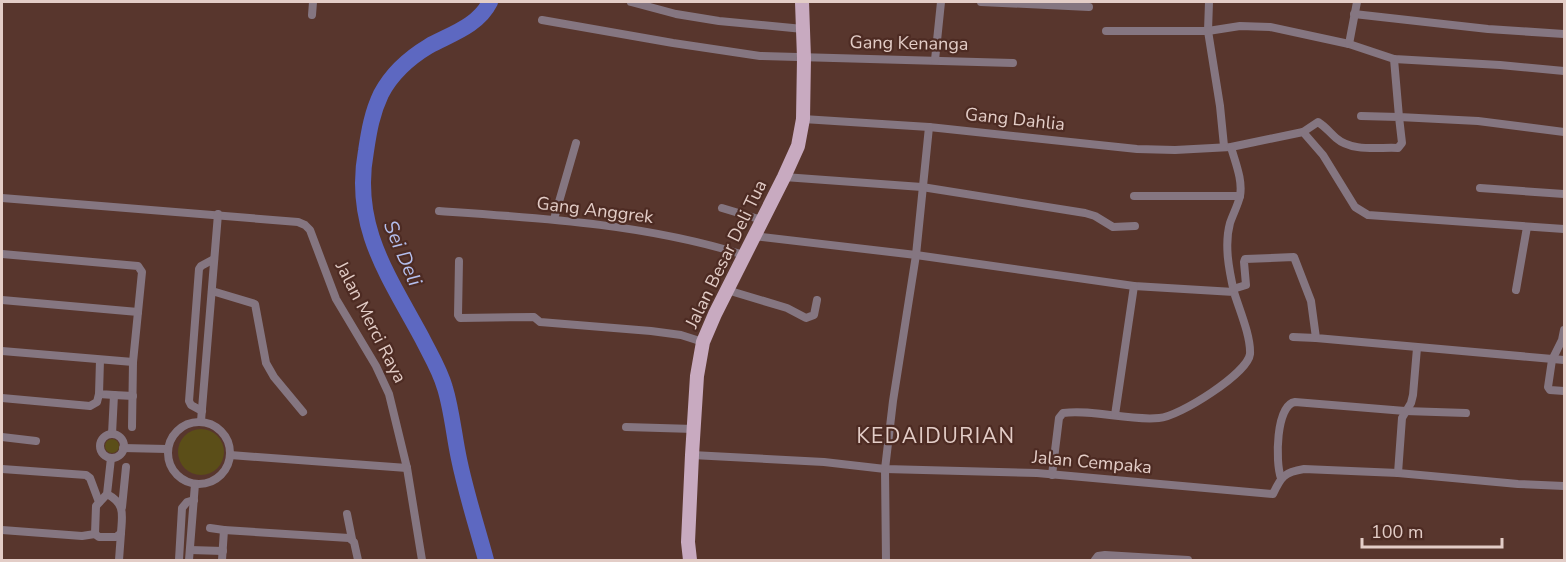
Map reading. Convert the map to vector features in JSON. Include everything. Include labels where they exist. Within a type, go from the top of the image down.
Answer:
[{"type":"main road","name":"Jalan Besar Deli Tua","points":[[690,561],[688,542],[692,455],[697,376],[703,342],[798,146],[803,119],[802,2]]},
{"type":"street","points":[[312,15],[313,2]]},
{"type":"street","points":[[631,2],[676,14],[719,21],[803,29]]},
{"type":"street","points":[[935,60],[941,2]]},
{"type":"street","points":[[981,2],[1089,7]]},
{"type":"street","points":[[1052,475],[1055,439],[1061,414],[1066,412],[1158,418],[1180,412],[1196,404],[1238,371],[1247,361],[1250,353],[1233,290],[1228,256],[1230,225],[1240,196],[1238,174],[1227,146],[1208,31],[1209,2]]},
{"type":"street","points":[[1349,44],[1357,2]]},
{"type":"street","points":[[1354,14],[1488,29],[1564,34]]},
{"type":"street","name":"Gang Kenanga","points":[[542,20],[724,52],[804,58],[1013,63]]},
{"type":"street","points":[[1106,31],[1208,31],[1240,26],[1270,27],[1349,44],[1394,59],[1564,71]]},
{"type":"street","points":[[1394,59],[1399,117]]},
{"type":"street","points":[[1361,116],[1478,121],[1564,132]]},
{"type":"street","name":"Gang Dahlia","points":[[803,119],[929,127],[1137,149],[1175,150],[1227,146],[1304,132],[1318,122],[1336,138],[1353,147],[1398,148],[1402,143],[1399,117]]},
{"type":"street","points":[[886,561],[885,469],[893,401],[916,255],[929,127]]},
{"type":"street","points":[[1304,132],[1323,155],[1355,207],[1368,215],[1564,229]]},
{"type":"street","points":[[554,219],[576,143]]},
{"type":"street","points":[[784,177],[922,187],[1085,213],[1113,227],[1135,226]]},
{"type":"street","points":[[1480,188],[1564,194]]},
{"type":"street","points":[[1134,196],[1240,196]]},
{"type":"street","name":"Jalan Merci Raya","points":[[2,198],[218,214],[298,222],[307,227],[336,298],[386,386],[407,468],[422,561]]},
{"type":"street","points":[[722,208],[762,220]]},
{"type":"street","name":"Gang Anggrek","points":[[439,211],[554,219],[660,235],[719,247],[744,255]]},
{"type":"street","points":[[201,421],[218,214]]},
{"type":"street","points":[[1516,290],[1527,227]]},
{"type":"street","points":[[754,236],[916,255],[1134,286],[1233,290],[1246,285],[1245,259],[1295,257],[1311,301],[1316,338]]},
{"type":"street","points":[[2,254],[138,266],[142,272],[133,362],[132,427]]},
{"type":"street","points":[[202,411],[191,405],[189,401],[199,267],[214,259]]},
{"type":"street","points":[[459,261],[458,315],[461,318],[534,317],[540,322],[669,333],[703,342]]},
{"type":"street","points":[[1115,415],[1134,286]]},
{"type":"street","points":[[727,290],[787,308],[806,318],[814,315],[817,300]]},
{"type":"street","points":[[212,291],[255,304],[266,363],[274,377],[303,412]]},
{"type":"street","points":[[2,300],[138,312]]},
{"type":"street","points":[[1564,330],[1562,340],[1552,360],[1549,389],[1564,391]]},
{"type":"street","points":[[1293,337],[1564,360]]},
{"type":"street","points":[[1398,473],[1401,418],[1411,403],[1417,348]]},
{"type":"street","points":[[2,351],[133,362]]},
{"type":"street","points":[[2,399],[90,406],[97,402],[99,394],[100,360]]},
{"type":"street","points":[[99,394],[133,396]]},
{"type":"street","points":[[112,434],[114,395]]},
{"type":"street","points":[[1466,413],[1290,403],[1285,409],[1278,439],[1277,465],[1281,478],[1304,469],[1398,473],[1564,486]]},
{"type":"street","points":[[201,421],[219,429],[230,445],[230,455],[225,471],[219,477],[212,481],[195,484],[177,476],[171,468],[167,448],[175,432],[183,425],[201,421]]},
{"type":"street","points":[[626,427],[694,429]]},
{"type":"street","points":[[112,434],[121,438],[123,448],[119,455],[111,458],[102,453],[100,446],[102,439],[112,434]]},
{"type":"street","points":[[2,437],[36,441]]},
{"type":"street","points":[[123,448],[167,448]]},
{"type":"street","points":[[230,455],[407,468]]},
{"type":"street","name":"Jalan Cempaka","points":[[692,455],[824,462],[885,469],[1018,472],[1274,494],[1281,478]]},
{"type":"street","points":[[95,534],[95,512],[99,502],[107,494],[111,458]]},
{"type":"street","points":[[119,561],[126,467]]},
{"type":"street","points":[[2,469],[86,475],[90,478],[99,502]]},
{"type":"street","points":[[189,561],[195,484]]},
{"type":"street","points":[[107,494],[118,501],[122,507]]},
{"type":"street","points":[[179,561],[182,508],[187,502],[194,500]]},
{"type":"street","points":[[348,514],[358,561]]},
{"type":"street","points":[[210,528],[224,531],[352,539]]},
{"type":"street","points":[[2,530],[82,537],[95,534],[110,538],[121,533]]},
{"type":"street","points":[[190,550],[222,556],[224,531]]},
{"type":"street","points":[[1095,561],[1098,556],[1105,555],[1188,561]]},
{"type":"shaded area","points":[[201,429],[210,430],[217,436],[223,443],[223,461],[217,468],[210,474],[201,475],[192,474],[185,468],[179,461],[178,452],[179,443],[185,436],[192,430]]},
{"type":"shaded area","points":[[109,439],[115,439],[119,446],[115,453],[109,453],[105,449],[105,443]]},
{"type":"waterway","name":"Sei Deli","points":[[486,560],[468,497],[443,381],[376,249],[364,203],[363,178],[373,115],[390,79],[408,61],[429,46],[471,23],[490,2]]},
{"type":"district","name":"KEDAIDURIAN","points":[[936,436]]}]
